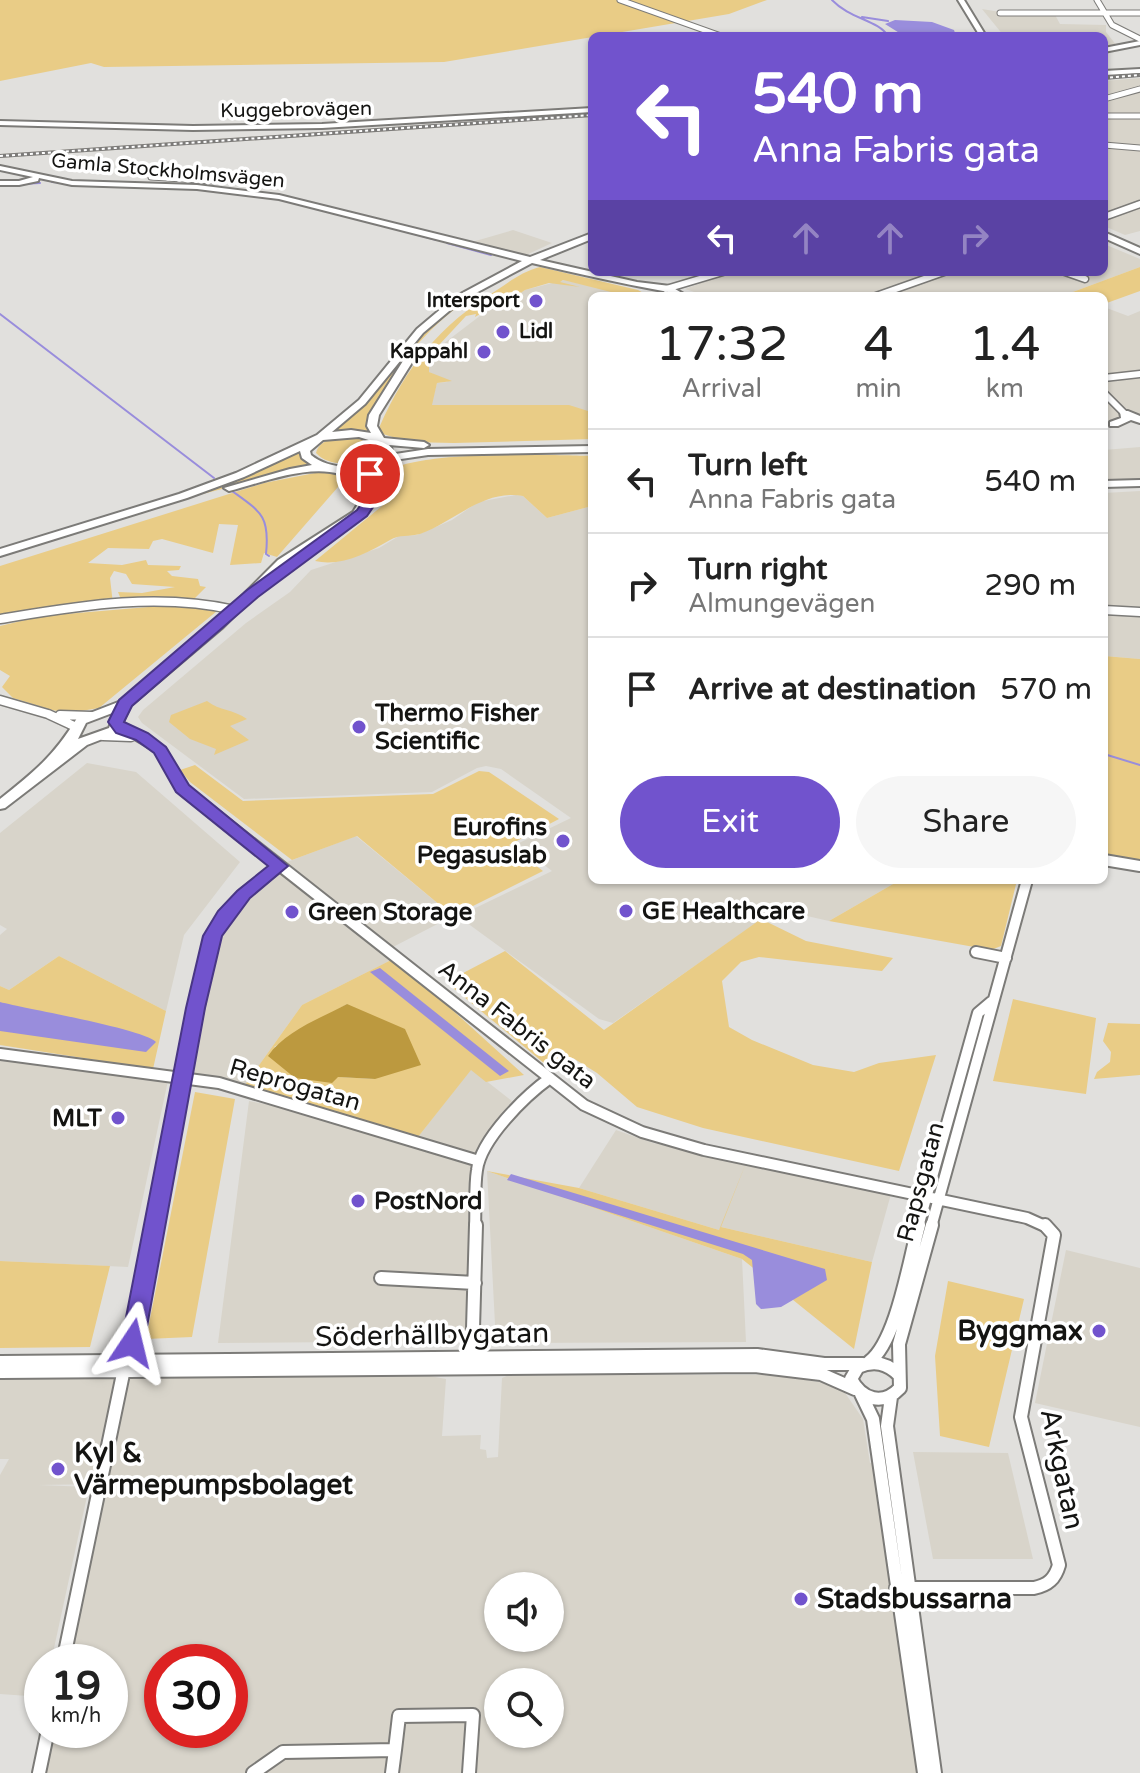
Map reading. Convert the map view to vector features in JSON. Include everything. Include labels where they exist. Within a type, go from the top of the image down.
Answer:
[{"type":"main road","points":[[961,0],[981,32]]},
{"type":"main road","points":[[971,15],[986,32]]},
{"type":"main road","points":[[1108,50],[1136,43]]},
{"type":"main road","points":[[1136,43],[1130,49],[1140,53]]},
{"type":"main road","points":[[1108,51],[1140,53]]},
{"type":"main road","points":[[1108,73],[1140,70]]},
{"type":"main road","name":"Kuggebrovägen","points":[[0,123],[193,128],[322,126],[588,110]]},
{"type":"main road","name":"Gamla Stockholmsvägen","points":[[0,168],[72,183],[177,187],[279,197],[532,261]]},
{"type":"main road","points":[[0,183],[19,183],[38,177]]},
{"type":"main road","points":[[1108,237],[1140,251]]},
{"type":"main road","points":[[48,766],[76,729],[94,716],[125,704],[235,610],[288,557],[347,520],[363,506],[367,492],[362,482],[306,456],[308,446],[376,389],[420,331],[458,299],[503,272],[588,240]]},
{"type":"main road","name":"Gamla Stockholmsvägen","points":[[471,246],[532,261]]},
{"type":"main road","points":[[491,253],[509,262],[503,272]]},
{"type":"main road","points":[[253,593],[362,513],[371,500],[369,482],[378,461],[387,450],[372,426],[374,415],[426,335],[469,300],[532,261],[588,274]]},
{"type":"main road","points":[[595,276],[663,292]]},
{"type":"main road","points":[[1124,413],[1140,423]]},
{"type":"main road","points":[[1108,426],[1126,419],[1124,413]]},
{"type":"main road","points":[[1108,426],[1140,423]]},
{"type":"main road","points":[[0,553],[204,489],[317,440],[346,433],[381,440],[448,446],[588,446]]},
{"type":"main road","points":[[0,560],[272,476],[329,467],[355,468],[428,452],[588,446]]},
{"type":"main road","points":[[1108,484],[1139,485]]},
{"type":"main road","points":[[0,805],[82,742],[114,730],[125,704]]},
{"type":"main road","points":[[94,716],[108,717],[116,723]]},
{"type":"main road","points":[[76,729],[83,735],[99,736]]},
{"type":"street","points":[[620,0],[711,32]]},
{"type":"street","points":[[1097,0],[1112,25],[1131,36],[1136,43]]},
{"type":"street","points":[[1000,13],[1140,13]]},
{"type":"street","points":[[1131,36],[1136,43]]},
{"type":"street","points":[[1108,98],[1140,89]]},
{"type":"street","points":[[1108,116],[1140,116]]},
{"type":"street","points":[[1108,145],[1140,148]]},
{"type":"street","points":[[151,177],[214,181]]},
{"type":"street","points":[[177,187],[186,179]]},
{"type":"street","points":[[1108,216],[1140,204]]},
{"type":"street","points":[[669,292],[711,276]]},
{"type":"street","points":[[887,292],[933,276]]},
{"type":"street","points":[[1076,276],[1085,279]]},
{"type":"street","points":[[1108,378],[1140,374]]},
{"type":"street","points":[[1108,397],[1124,413]]},
{"type":"street","points":[[0,619],[84,607],[160,601],[195,602],[235,610]]},
{"type":"street","points":[[1108,610],[1140,612]]},
{"type":"street","points":[[3,699],[48,714],[76,729]]},
{"type":"street","points":[[48,714],[94,716]]},
{"type":"street","points":[[116,723],[147,741]]},
{"type":"street","points":[[99,736],[147,741]]},
{"type":"street","name":"Anna Fabris gata","points":[[147,741],[160,750],[182,788],[584,1105],[618,1124],[649,1135],[765,1164],[933,1198]]},
{"type":"street","points":[[1108,861],[1140,866]]},
{"type":"street","points":[[67,1644],[127,1367],[182,1078],[213,936],[225,915],[243,894],[279,866]]},
{"type":"street","name":"Rapsgatan","points":[[866,1363],[878,1355],[888,1333],[933,1198],[1026,884]]},
{"type":"street","points":[[976,952],[1006,958]]},
{"type":"street","name":"Reprogatan","points":[[0,1054],[182,1078],[252,1091],[479,1161]]},
{"type":"street","points":[[472,1362],[479,1161],[502,1123],[525,1096],[550,1078]]},
{"type":"street","name":"Rapsgatan","points":[[899,1375],[899,1344],[933,1198]]},
{"type":"street","name":"Arkgatan","points":[[902,1588],[1034,1588],[1049,1585],[1057,1576],[1059,1565],[1021,1417],[1054,1235],[1043,1223],[1027,1218],[933,1198]]},
{"type":"street","points":[[381,1278],[475,1283]]},
{"type":"street","name":"Söderhällbygatan","points":[[0,1372],[757,1355],[824,1364],[866,1363]]},
{"type":"street","name":"Söderhällbygatan","points":[[0,1362],[127,1367]]},
{"type":"street","name":"Söderhällbygatan","points":[[472,1362],[779,1367],[821,1374],[858,1392]]},
{"type":"street","points":[[858,1392],[876,1400],[891,1397],[900,1388],[899,1375],[883,1363],[866,1363],[852,1375],[858,1392],[873,1419],[924,1737],[924,1773]]},
{"type":"street","points":[[891,1397],[887,1426],[902,1588]]},
{"type":"street","points":[[392,1773],[399,1716],[473,1715],[469,1773]]},
{"type":"street","points":[[924,1737],[935,1773]]},
{"type":"street","points":[[39,1773],[44,1748]]},
{"type":"street","points":[[253,1773],[283,1752],[395,1750]]},
{"type":"shaded area","points":[[0,0],[767,0],[729,14],[622,32],[588,32],[588,38],[444,62],[104,67],[91,63],[0,81]]},
{"type":"shaded area","points":[[982,9],[1054,13],[1060,24],[1106,25],[1106,32],[1001,32]]},
{"type":"shaded area","points":[[895,20],[932,22],[955,32],[898,32],[885,24]]},
{"type":"shaded area","points":[[1108,35],[1117,46],[1108,46]]},
{"type":"shaded area","points":[[1140,78],[1140,231],[1125,235],[1108,228],[1108,81]]},
{"type":"shaded area","points":[[588,113],[588,117],[0,158],[0,154]]},
{"type":"shaded area","points":[[513,230],[552,243],[524,256],[472,242]]},
{"type":"shaded area","points":[[1108,246],[1140,259],[1140,267],[1073,292],[896,292],[942,276],[1108,276]]},
{"type":"shaded area","points":[[540,267],[642,292],[611,292],[563,280],[560,282],[580,287],[549,283],[525,290],[512,299],[492,302],[494,306],[475,317],[476,314],[466,316],[425,360],[429,362],[429,372],[452,381],[437,383],[432,405],[569,405],[588,411],[588,439],[408,442],[383,434],[379,428],[389,406],[427,349],[477,303]]},
{"type":"shaded area","points":[[1140,267],[1140,291],[1108,303],[1108,292],[1073,292]]},
{"type":"shaded area","points":[[720,276],[924,276],[878,292],[694,292],[685,289]]},
{"type":"shaded area","points":[[564,280],[614,292],[588,292],[588,411],[431,406],[437,383],[448,382],[429,372],[422,360],[493,306],[492,302],[512,299],[525,290]]},
{"type":"shaded area","points":[[481,287],[484,288],[437,324],[401,365],[372,411],[369,433],[329,432],[371,397],[429,327]]},
{"type":"shaded area","points":[[1108,308],[1128,316],[1140,311],[1140,371],[1108,374]]},
{"type":"shaded area","points":[[1140,377],[1140,416],[1108,420],[1108,380]]},
{"type":"shaded area","points":[[354,437],[374,445],[373,454],[359,461],[336,463],[316,453],[326,441]]},
{"type":"shaded area","points":[[1140,447],[1140,482],[1108,481],[1108,450]]},
{"type":"shaded area","points":[[299,451],[301,458],[313,465],[199,495]]},
{"type":"shaded area","points":[[588,456],[588,507],[547,518],[523,496],[495,497],[433,529],[393,538],[354,558],[335,562],[315,561],[382,506],[387,496],[383,476],[396,467],[448,458]]},
{"type":"shaded area","points":[[320,472],[341,475],[345,479],[277,557],[264,553],[261,563],[230,565],[238,525],[219,524],[213,553],[162,539],[153,541],[149,549],[108,548],[88,563],[122,565],[146,560],[148,565],[181,566],[179,570],[167,571],[172,576],[198,579],[200,586],[206,587],[193,600],[122,602],[118,592],[142,593],[175,587],[132,584],[126,574],[114,571],[110,578],[113,604],[0,617],[0,566],[264,483]]},
{"type":"shaded area","points":[[1140,491],[1140,659],[1108,656],[1108,493]]},
{"type":"shaded area","points":[[523,496],[547,518],[588,507],[588,884],[893,884],[829,921],[776,909],[613,1023],[599,1019],[463,920],[465,913],[552,871],[517,844],[571,818],[501,769],[477,768],[432,792],[244,799],[138,717],[246,623],[290,592],[311,570],[379,548],[399,536],[417,535],[452,520],[478,502]]},
{"type":"shaded area","points":[[184,604],[217,611],[99,708],[69,713],[52,710],[13,698],[2,687],[10,676],[0,670],[0,626],[42,616]]},
{"type":"shaded area","points":[[1108,656],[1140,659],[1140,866],[1108,861]]},
{"type":"shaded area","points":[[207,701],[247,719],[230,726],[249,740],[214,755],[216,749],[190,739],[169,722],[171,715]]},
{"type":"shaded area","points":[[87,763],[136,772],[240,862],[184,935],[166,1011],[59,956],[9,990],[0,986],[0,935],[7,929],[0,925],[0,833]]},
{"type":"shaded area","points":[[195,765],[243,801],[433,794],[479,771],[489,772],[559,819],[509,845],[543,871],[453,916],[357,836],[292,860],[190,782],[180,770]]},
{"type":"shaded area","points":[[356,836],[453,916],[391,948],[287,862]]},
{"type":"shaded area","points":[[279,866],[395,958],[302,1005],[242,1089],[182,1078],[203,974],[225,915]]},
{"type":"shaded area","points":[[893,884],[1016,884],[1001,946],[991,950],[829,921]]},
{"type":"shaded area","points":[[761,919],[806,941],[893,958],[882,971],[759,957],[741,962],[722,981],[729,1027],[813,1065],[854,1072],[879,1063],[936,1055],[899,1171],[703,1128],[637,1107],[597,1073],[573,1058],[551,1069],[446,982],[505,951],[604,1030]]},
{"type":"shaded area","points":[[59,956],[166,1011],[153,1069],[0,1045],[0,986],[9,990]]},
{"type":"shaded area","points":[[395,958],[524,1075],[486,1082],[471,1070],[418,1137],[245,1085],[302,1005]],"holes":[[[347,1004],[375,1079],[338,1077],[274,1047]]]},
{"type":"shaded area","points":[[380,968],[509,1071],[500,1076],[370,972]]},
{"type":"shaded area","points":[[1013,999],[1096,1018],[1086,1094],[993,1081]]},
{"type":"shaded area","points":[[0,1002],[108,1025],[156,1042],[146,1052],[0,1031]]},
{"type":"shaded area","points":[[347,1004],[405,1029],[421,1065],[375,1079],[338,1077],[332,1083],[295,1078],[268,1056],[294,1032]]},
{"type":"shaded area","points":[[1108,1023],[1140,1024],[1140,1075],[1094,1079],[1097,1072],[1110,1062],[1111,1052],[1103,1041]]},
{"type":"shaded area","points":[[0,1054],[169,1076],[128,1267],[0,1261]]},
{"type":"shaded area","points":[[471,1069],[512,1101],[496,1121],[477,1155],[418,1137]]},
{"type":"shaded area","points":[[195,1092],[235,1099],[192,1337],[146,1339]]},
{"type":"shaded area","points":[[249,1101],[292,1109],[474,1162],[468,1341],[218,1343]]},
{"type":"shaded area","points":[[616,1130],[653,1143],[891,1194],[872,1262],[721,1227],[719,1230],[579,1188]]},
{"type":"shaded area","points":[[746,1163],[721,1227],[872,1262],[854,1349],[742,1259],[487,1171],[579,1188],[719,1230]]},
{"type":"shaded area","points":[[487,1171],[742,1259],[746,1342],[496,1343]]},
{"type":"shaded area","points":[[511,1174],[825,1269],[827,1280],[781,1307],[761,1309],[756,1304],[752,1260],[743,1254],[507,1180]]},
{"type":"shaded area","points":[[1066,1250],[1140,1268],[1140,1427],[1035,1403]]},
{"type":"shaded area","points":[[0,1261],[110,1266],[90,1347],[0,1348]]},
{"type":"shaded area","points":[[948,1281],[1024,1299],[989,1447],[940,1436],[935,1356]]},
{"type":"shaded area","points":[[509,1375],[774,1375],[819,1382],[843,1390],[863,1419],[870,1463],[879,1464],[924,1773],[38,1773],[43,1748],[128,1748],[128,1644],[66,1644],[101,1484],[39,1485],[89,1487],[55,1644],[24,1644],[24,1696],[0,1694],[0,1475],[9,1459],[0,1459],[0,1378],[430,1376],[446,1379],[442,1436],[481,1435],[480,1449],[486,1450],[487,1458],[498,1457],[502,1378]]},
{"type":"shaded area","points":[[913,1452],[1008,1453],[1033,1559],[933,1559]]},
{"type":"waterway","points":[[832,0],[884,32]]},
{"type":"waterway","points":[[862,17],[888,21]]},
{"type":"waterway","points":[[52,182],[190,189]]},
{"type":"waterway","points":[[0,185],[40,183]]},
{"type":"waterway","points":[[407,232],[437,240]]},
{"type":"waterway","points":[[447,243],[491,255]]},
{"type":"waterway","points":[[0,314],[214,478]]},
{"type":"waterway","points":[[232,491],[257,510],[265,523],[266,554],[269,556]]},
{"type":"waterway","points":[[1108,755],[1140,765]]},
{"type":"railway","points":[[1108,78],[1140,75]]},
{"type":"railway","points":[[0,156],[588,115]]},
{"type":"place","name":"Intersport","points":[[536,301]]},
{"type":"place","name":"Lidl","points":[[503,332]]},
{"type":"place","name":"Kappahl","points":[[484,352]]},
{"type":"place","name":"Thermo Fisher Scientific","points":[[359,727]]},
{"type":"place","name":"Eurofins Pegasuslab","points":[[563,841]]},
{"type":"place","name":"GE Healthcare","points":[[626,911]]},
{"type":"place","name":"Green Storage","points":[[292,912]]},
{"type":"place","name":"MLT","points":[[118,1118]]},
{"type":"place","name":"PostNord","points":[[358,1201]]},
{"type":"place","name":"Byggmax","points":[[1099,1331]]},
{"type":"place","name":"Kyl & Värmepumpsbolaget","points":[[58,1469]]},
{"type":"place","name":"Stadsbussarna","points":[[801,1599]]},
{"type":"route","points":[[132,1343],[196,1008],[213,936],[225,915],[243,894],[279,866],[182,788],[171,774],[160,750],[142,737],[122,729],[116,722],[125,704],[253,593],[362,513],[371,500],[370,474]]}]
